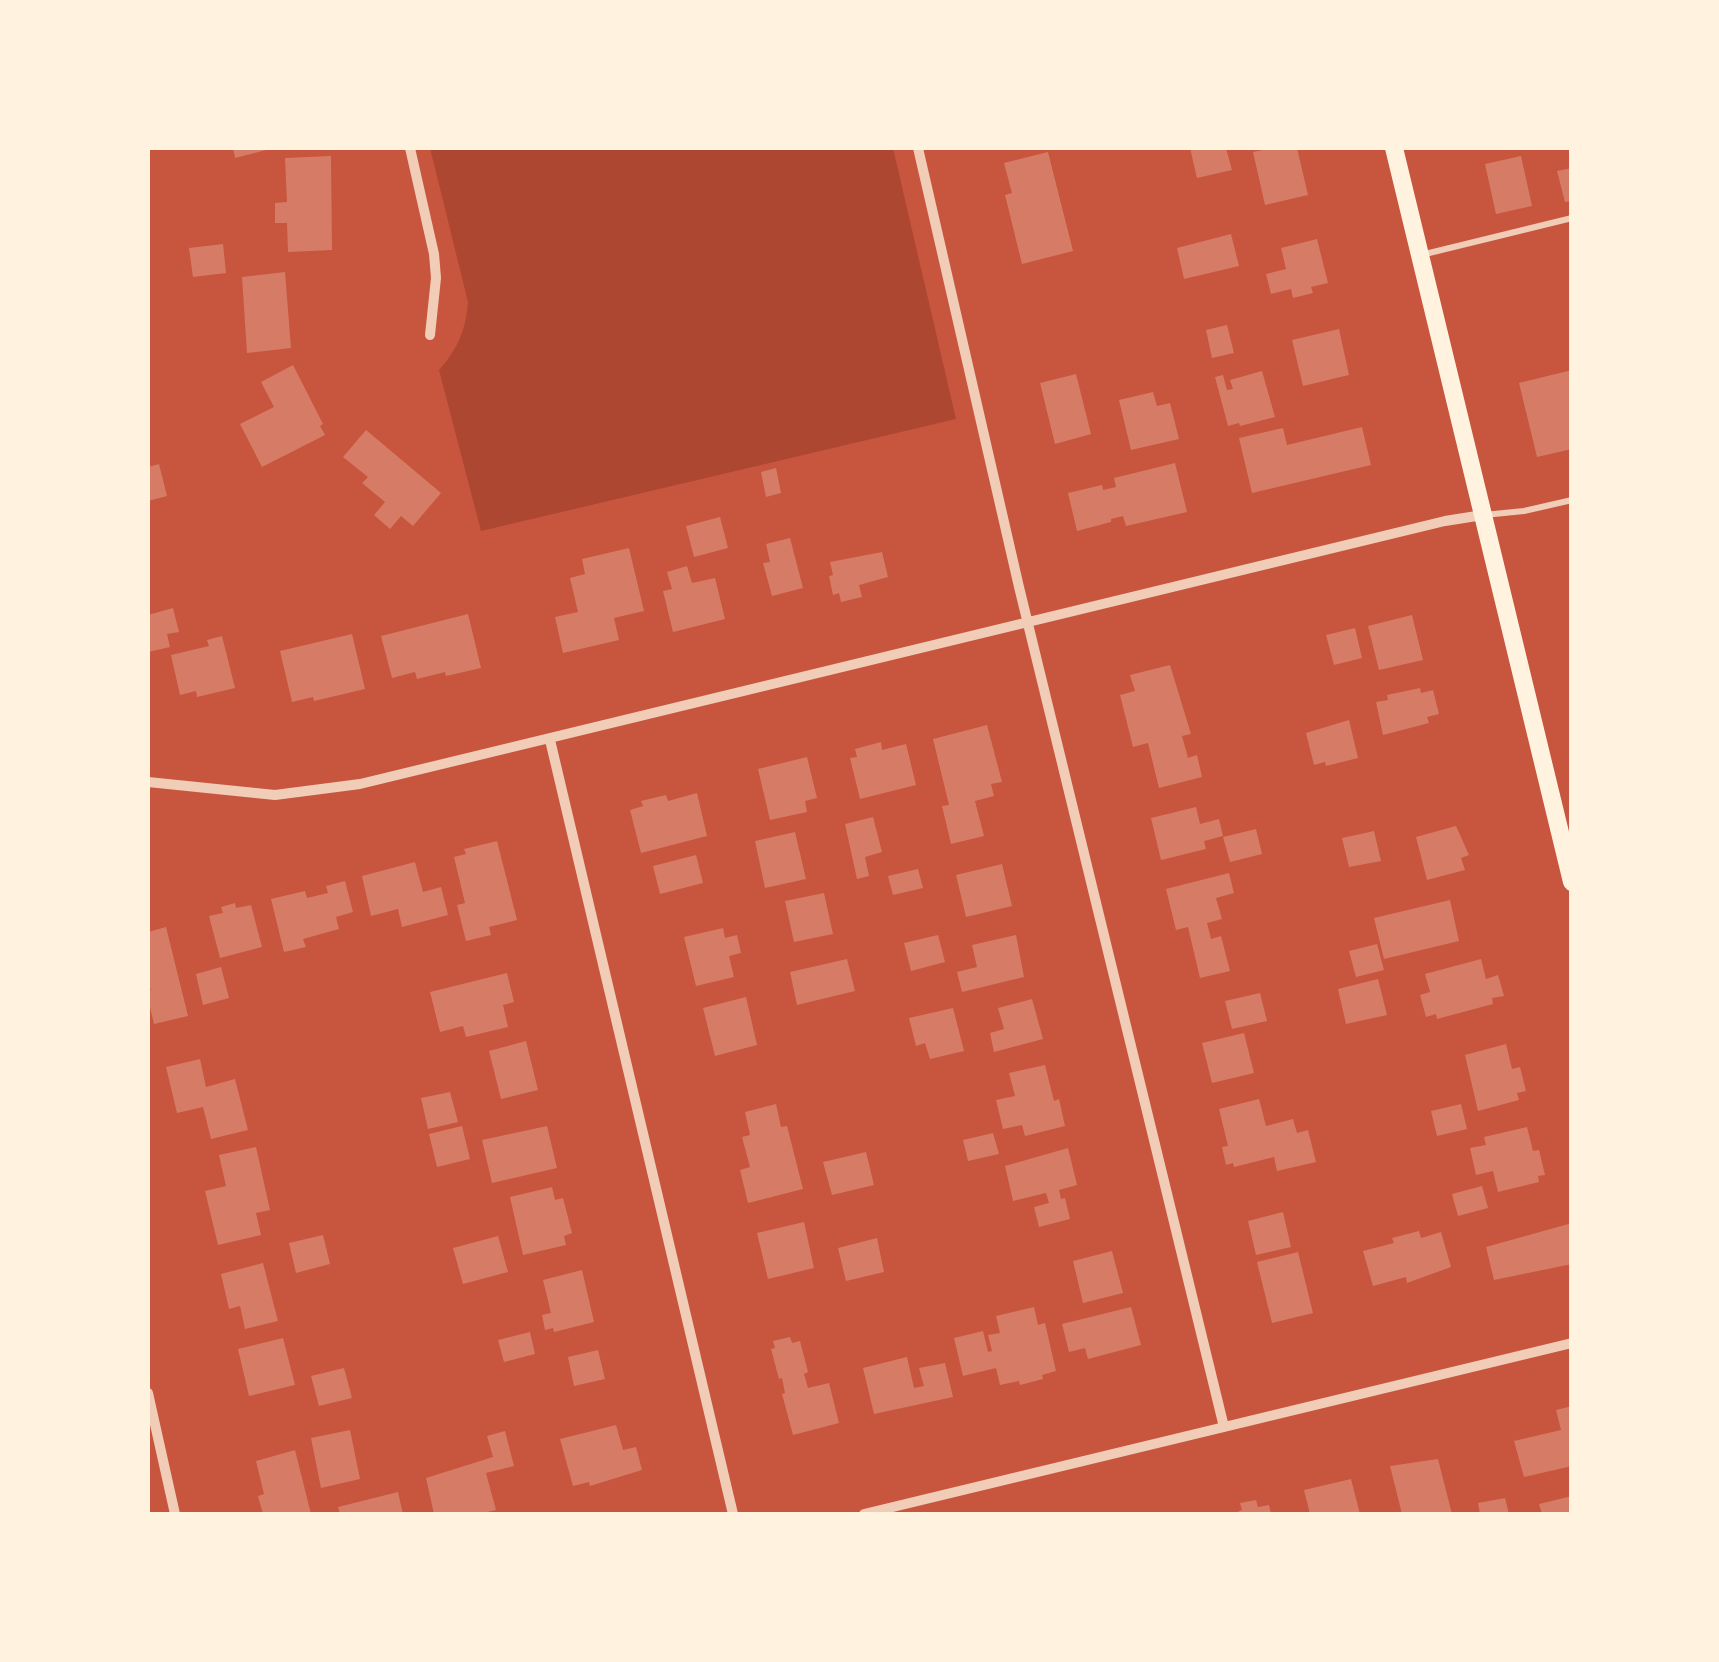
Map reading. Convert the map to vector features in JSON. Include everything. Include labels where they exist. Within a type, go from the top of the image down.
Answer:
[{"type":"main road","points":[[1394,148],[1572,882]]},
{"type":"street","points":[[410,148],[434,254],[436,278],[430,335]]},
{"type":"street","points":[[918,148],[1028,622],[1224,1427]]},
{"type":"street","points":[[148,782],[276,795],[360,784],[1483,516]]},
{"type":"street","points":[[550,740],[733,1514]]},
{"type":"street","points":[[864,1514],[1572,1343]]},
{"type":"street","points":[[148,1393],[176,1514]]},
{"type":"lane","points":[[1420,256],[1572,218]]},
{"type":"lane","points":[[1483,516],[1572,500]]},
{"type":"shaded area","points":[[430,148],[893,148],[956,419],[481,531],[439,370],[460,338],[468,302]]},
{"type":"building","points":[[233,148],[270,148],[270,149],[235,158]]},
{"type":"building","points":[[1190,148],[1226,148],[1232,170],[1197,178]]},
{"type":"building","points":[[1297,148],[1308,195],[1265,205],[1253,152]]},
{"type":"building","points":[[1048,152],[1073,251],[1022,264],[1005,195],[1012,193],[1004,163]]},
{"type":"building","points":[[331,156],[332,250],[288,252],[287,223],[275,223],[275,203],[287,202],[285,158]]},
{"type":"building","points":[[1521,156],[1532,206],[1496,214],[1485,164]]},
{"type":"building","points":[[1572,168],[1572,201],[1565,202],[1557,171]]},
{"type":"building","points":[[1231,234],[1239,266],[1184,279],[1177,248]]},
{"type":"building","points":[[1317,239],[1328,283],[1311,287],[1313,293],[1293,298],[1291,289],[1271,294],[1266,274],[1286,269],[1281,248]]},
{"type":"building","points":[[223,244],[226,273],[193,277],[189,248]]},
{"type":"building","points":[[285,272],[291,348],[247,353],[242,277]]},
{"type":"building","points":[[1227,325],[1234,353],[1212,358],[1206,330]]},
{"type":"building","points":[[1339,329],[1349,375],[1303,386],[1292,340]]},
{"type":"building","points":[[293,365],[325,435],[262,467],[240,424],[274,407],[261,382]]},
{"type":"building","points":[[1572,370],[1572,449],[1537,457],[1519,383]]},
{"type":"building","points":[[1262,371],[1275,417],[1228,426],[1215,377],[1223,375],[1227,390],[1233,389],[1230,380]]},
{"type":"building","points":[[1076,374],[1091,434],[1055,444],[1040,383]]},
{"type":"building","points":[[1153,392],[1157,406],[1170,403],[1179,439],[1131,450],[1119,400]]},
{"type":"building","points":[[1362,427],[1371,465],[1252,493],[1239,438],[1283,428],[1287,445]]},
{"type":"building","points":[[366,430],[441,493],[413,526],[401,516],[390,529],[374,515],[385,502],[362,483],[368,477],[343,457]]},
{"type":"building","points":[[1175,463],[1187,512],[1126,526],[1123,516],[1077,531],[1068,493],[1102,485],[1103,490],[1116,487],[1114,478]]},
{"type":"building","points":[[159,464],[167,496],[148,501],[148,467]]},
{"type":"building","points":[[776,468],[781,493],[766,497],[761,472]]},
{"type":"building","points":[[720,517],[728,548],[694,557],[686,526]]},
{"type":"building","points":[[790,538],[803,588],[772,596],[763,563],[770,562],[766,544]]},
{"type":"building","points":[[629,548],[644,611],[614,618],[619,640],[563,653],[555,617],[578,612],[570,578],[585,574],[582,559]]},
{"type":"building","points":[[882,552],[888,577],[859,585],[862,597],[841,602],[839,593],[833,595],[830,562]]},
{"type":"building","points":[[687,566],[692,583],[715,578],[725,619],[673,632],[663,591],[672,589],[667,572]]},
{"type":"building","points":[[173,608],[179,632],[167,634],[170,647],[148,652],[148,615]]},
{"type":"building","points":[[468,614],[481,668],[446,676],[445,672],[417,679],[415,672],[392,678],[381,636]]},
{"type":"building","points":[[1412,615],[1423,660],[1379,670],[1368,626]]},
{"type":"building","points":[[1355,628],[1362,658],[1334,665],[1326,635]]},
{"type":"building","points":[[352,634],[365,689],[292,702],[280,651]]},
{"type":"building","points":[[222,636],[235,688],[197,697],[196,691],[180,695],[171,655],[209,646],[207,640]]},
{"type":"building","points":[[1170,665],[1191,734],[1182,736],[1188,758],[1197,755],[1202,777],[1159,788],[1148,743],[1133,747],[1120,695],[1135,691],[1130,675]]},
{"type":"building","points":[[1420,688],[1421,693],[1433,690],[1439,714],[1427,717],[1429,723],[1383,735],[1376,702],[1388,700],[1387,695]]},
{"type":"building","points":[[1349,720],[1358,758],[1314,765],[1306,733]]},
{"type":"building","points":[[987,725],[1002,782],[991,784],[994,796],[975,801],[984,836],[951,844],[942,806],[949,805],[933,739]]},
{"type":"building","points":[[881,742],[882,750],[906,744],[916,785],[860,799],[850,758],[857,757],[855,749]]},
{"type":"building","points":[[807,757],[817,798],[805,801],[807,812],[770,820],[758,769]]},
{"type":"building","points":[[697,793],[707,836],[641,853],[630,810],[643,806],[641,801],[666,795],[668,801]]},
{"type":"building","points":[[1196,807],[1200,824],[1219,819],[1223,836],[1204,841],[1206,849],[1161,860],[1151,818]]},
{"type":"building","points":[[873,817],[882,852],[865,857],[869,876],[857,879],[845,824]]},
{"type":"building","points":[[1456,826],[1469,855],[1461,858],[1465,870],[1427,880],[1416,837]]},
{"type":"building","points":[[1256,829],[1262,854],[1230,862],[1223,837]]},
{"type":"building","points":[[1374,831],[1381,861],[1349,867],[1342,838]]},
{"type":"building","points":[[795,832],[806,879],[765,888],[755,841]]},
{"type":"building","points":[[497,841],[517,920],[489,927],[491,935],[466,941],[457,905],[465,903],[454,857],[466,854],[464,849]]},
{"type":"building","points":[[696,855],[703,883],[660,894],[653,866]]},
{"type":"building","points":[[415,862],[423,892],[441,887],[448,915],[402,927],[398,909],[371,916],[362,876]]},
{"type":"building","points":[[1002,864],[1012,906],[966,917],[956,875]]},
{"type":"building","points":[[918,869],[923,888],[893,895],[888,876]]},
{"type":"building","points":[[1229,873],[1234,893],[1216,898],[1222,919],[1207,923],[1211,939],[1221,936],[1230,971],[1200,978],[1188,927],[1176,930],[1166,889]]},
{"type":"building","points":[[345,881],[353,912],[336,917],[339,929],[303,939],[306,947],[284,952],[271,899],[305,891],[307,898],[328,893],[326,886]]},
{"type":"building","points":[[824,893],[833,934],[794,942],[785,901]]},
{"type":"building","points":[[1450,900],[1459,941],[1384,959],[1374,918]]},
{"type":"building","points":[[235,903],[236,908],[251,905],[262,947],[220,958],[209,916],[223,913],[221,907]]},
{"type":"building","points":[[166,927],[188,1016],[154,1024],[148,999],[148,932]]},
{"type":"building","points":[[723,928],[725,938],[737,935],[741,953],[729,956],[734,977],[696,986],[684,937]]},
{"type":"building","points":[[938,935],[945,962],[911,971],[904,943]]},
{"type":"building","points":[[1016,935],[1024,977],[962,992],[957,972],[977,967],[972,945]]},
{"type":"building","points":[[1377,944],[1384,970],[1356,977],[1349,951]]},
{"type":"building","points":[[847,959],[855,991],[797,1005],[790,972]]},
{"type":"building","points":[[1481,959],[1486,979],[1498,975],[1504,996],[1492,998],[1493,1004],[1437,1019],[1436,1014],[1426,1017],[1420,995],[1430,992],[1425,974]]},
{"type":"building","points":[[221,967],[229,998],[203,1005],[196,974]]},
{"type":"building","points":[[507,973],[514,1002],[503,1005],[508,1027],[466,1037],[463,1026],[440,1032],[430,992]]},
{"type":"building","points":[[1378,979],[1387,1015],[1346,1024],[1338,989]]},
{"type":"building","points":[[1260,993],[1267,1021],[1232,1029],[1225,1001]]},
{"type":"building","points":[[746,997],[757,1045],[715,1056],[703,1008]]},
{"type":"building","points":[[1032,999],[1043,1039],[994,1052],[990,1033],[1004,1029],[998,1008]]},
{"type":"building","points":[[953,1008],[964,1051],[930,1059],[925,1043],[916,1046],[909,1018]]},
{"type":"building","points":[[1244,1033],[1254,1073],[1212,1083],[1202,1043]]},
{"type":"building","points":[[526,1041],[538,1090],[501,1099],[489,1051]]},
{"type":"building","points":[[1506,1044],[1512,1069],[1520,1067],[1526,1091],[1517,1093],[1519,1100],[1478,1111],[1465,1055]]},
{"type":"building","points":[[200,1059],[206,1087],[235,1079],[248,1130],[211,1139],[203,1107],[177,1113],[166,1067]]},
{"type":"building","points":[[1045,1065],[1065,1126],[1025,1136],[1022,1125],[1003,1129],[996,1100],[1015,1096],[1009,1073]]},
{"type":"building","points":[[450,1092],[458,1122],[428,1129],[421,1098]]},
{"type":"building","points":[[1259,1099],[1266,1126],[1293,1119],[1297,1133],[1308,1130],[1316,1162],[1277,1171],[1274,1157],[1234,1167],[1233,1163],[1226,1165],[1222,1147],[1228,1146],[1219,1109]]},
{"type":"building","points":[[776,1104],[781,1127],[787,1126],[803,1189],[748,1203],[740,1170],[750,1167],[742,1137],[750,1135],[745,1112]]},
{"type":"building","points":[[1461,1104],[1467,1129],[1437,1136],[1431,1111]]},
{"type":"building","points":[[462,1126],[470,1159],[437,1167],[429,1134]]},
{"type":"building","points":[[547,1126],[557,1168],[492,1183],[482,1140]]},
{"type":"building","points":[[1527,1127],[1533,1151],[1539,1150],[1545,1175],[1538,1176],[1539,1182],[1498,1192],[1493,1171],[1476,1175],[1470,1148],[1486,1145],[1484,1137]]},
{"type":"building","points":[[993,1133],[999,1154],[968,1161],[963,1140]]},
{"type":"building","points":[[256,1147],[270,1210],[256,1213],[261,1235],[218,1245],[205,1191],[226,1186],[219,1155]]},
{"type":"building","points":[[1068,1148],[1077,1185],[1059,1190],[1070,1219],[1039,1227],[1034,1207],[1049,1203],[1046,1193],[1013,1201],[1005,1166]]},
{"type":"building","points":[[866,1152],[874,1185],[832,1195],[823,1162]]},
{"type":"building","points":[[1482,1186],[1488,1208],[1458,1216],[1452,1194]]},
{"type":"building","points":[[552,1187],[555,1200],[563,1198],[572,1233],[564,1236],[566,1245],[523,1255],[510,1197]]},
{"type":"building","points":[[1283,1212],[1291,1247],[1256,1255],[1248,1221]]},
{"type":"building","points":[[804,1222],[814,1268],[768,1279],[757,1233]]},
{"type":"building","points":[[1572,1223],[1572,1264],[1494,1280],[1486,1247]]},
{"type":"building","points":[[1419,1231],[1421,1238],[1441,1232],[1451,1267],[1407,1283],[1406,1277],[1373,1286],[1363,1251]]},
{"type":"building","points":[[323,1235],[330,1264],[296,1273],[289,1243]]},
{"type":"building","points":[[498,1236],[508,1272],[463,1284],[453,1248]]},
{"type":"building","points":[[877,1238],[884,1272],[846,1281],[838,1248]]},
{"type":"building","points":[[1112,1251],[1123,1293],[1083,1303],[1073,1261]]},
{"type":"building","points":[[1298,1252],[1313,1313],[1272,1323],[1257,1262]]},
{"type":"building","points":[[263,1263],[278,1321],[245,1329],[240,1306],[229,1309],[221,1274]]},
{"type":"building","points":[[582,1270],[594,1322],[554,1332],[553,1328],[545,1330],[542,1315],[551,1313],[543,1280]]},
{"type":"building","points":[[1034,1307],[1038,1325],[1045,1323],[1056,1371],[1020,1385],[1019,1381],[1000,1385],[996,1368],[963,1376],[954,1338],[983,1331],[988,1352],[992,1351],[988,1335],[1000,1333],[996,1316]]},
{"type":"building","points":[[1131,1307],[1141,1345],[1088,1359],[1085,1348],[1069,1352],[1062,1324]]},
{"type":"building","points":[[530,1332],[535,1354],[504,1362],[498,1340]]},
{"type":"building","points":[[790,1337],[792,1343],[800,1341],[808,1388],[829,1383],[839,1423],[793,1435],[782,1394],[782,1378],[779,1379],[771,1349],[775,1348],[773,1341]]},
{"type":"building","points":[[283,1338],[295,1385],[249,1396],[238,1349]]},
{"type":"building","points":[[598,1350],[605,1379],[574,1386],[568,1357]]},
{"type":"building","points":[[907,1357],[914,1388],[924,1386],[919,1368],[945,1363],[953,1397],[874,1414],[863,1368]]},
{"type":"building","points":[[344,1368],[352,1398],[319,1406],[311,1376]]},
{"type":"building","points":[[1572,1406],[1572,1466],[1524,1477],[1514,1441],[1561,1430],[1556,1410]]},
{"type":"building","points":[[616,1425],[623,1450],[636,1447],[642,1470],[590,1486],[589,1482],[573,1486],[560,1439]]},
{"type":"building","points":[[350,1430],[360,1479],[321,1488],[311,1438]]},
{"type":"building","points":[[505,1431],[514,1466],[486,1473],[496,1510],[434,1514],[426,1478],[493,1457],[487,1436]]},
{"type":"building","points":[[295,1450],[311,1514],[263,1514],[258,1496],[264,1494],[256,1461]]},
{"type":"building","points":[[1438,1459],[1452,1514],[1402,1514],[1390,1466]]},
{"type":"building","points":[[1351,1479],[1360,1514],[1310,1514],[1304,1490]]},
{"type":"building","points":[[398,1492],[403,1514],[340,1514],[338,1507]]},
{"type":"building","points":[[1572,1496],[1572,1514],[1542,1514],[1539,1504]]},
{"type":"building","points":[[1505,1498],[1509,1514],[1480,1514],[1478,1503]]},
{"type":"building","points":[[1256,1500],[1258,1507],[1269,1505],[1271,1514],[1232,1514],[1242,1510],[1240,1503]]}]
